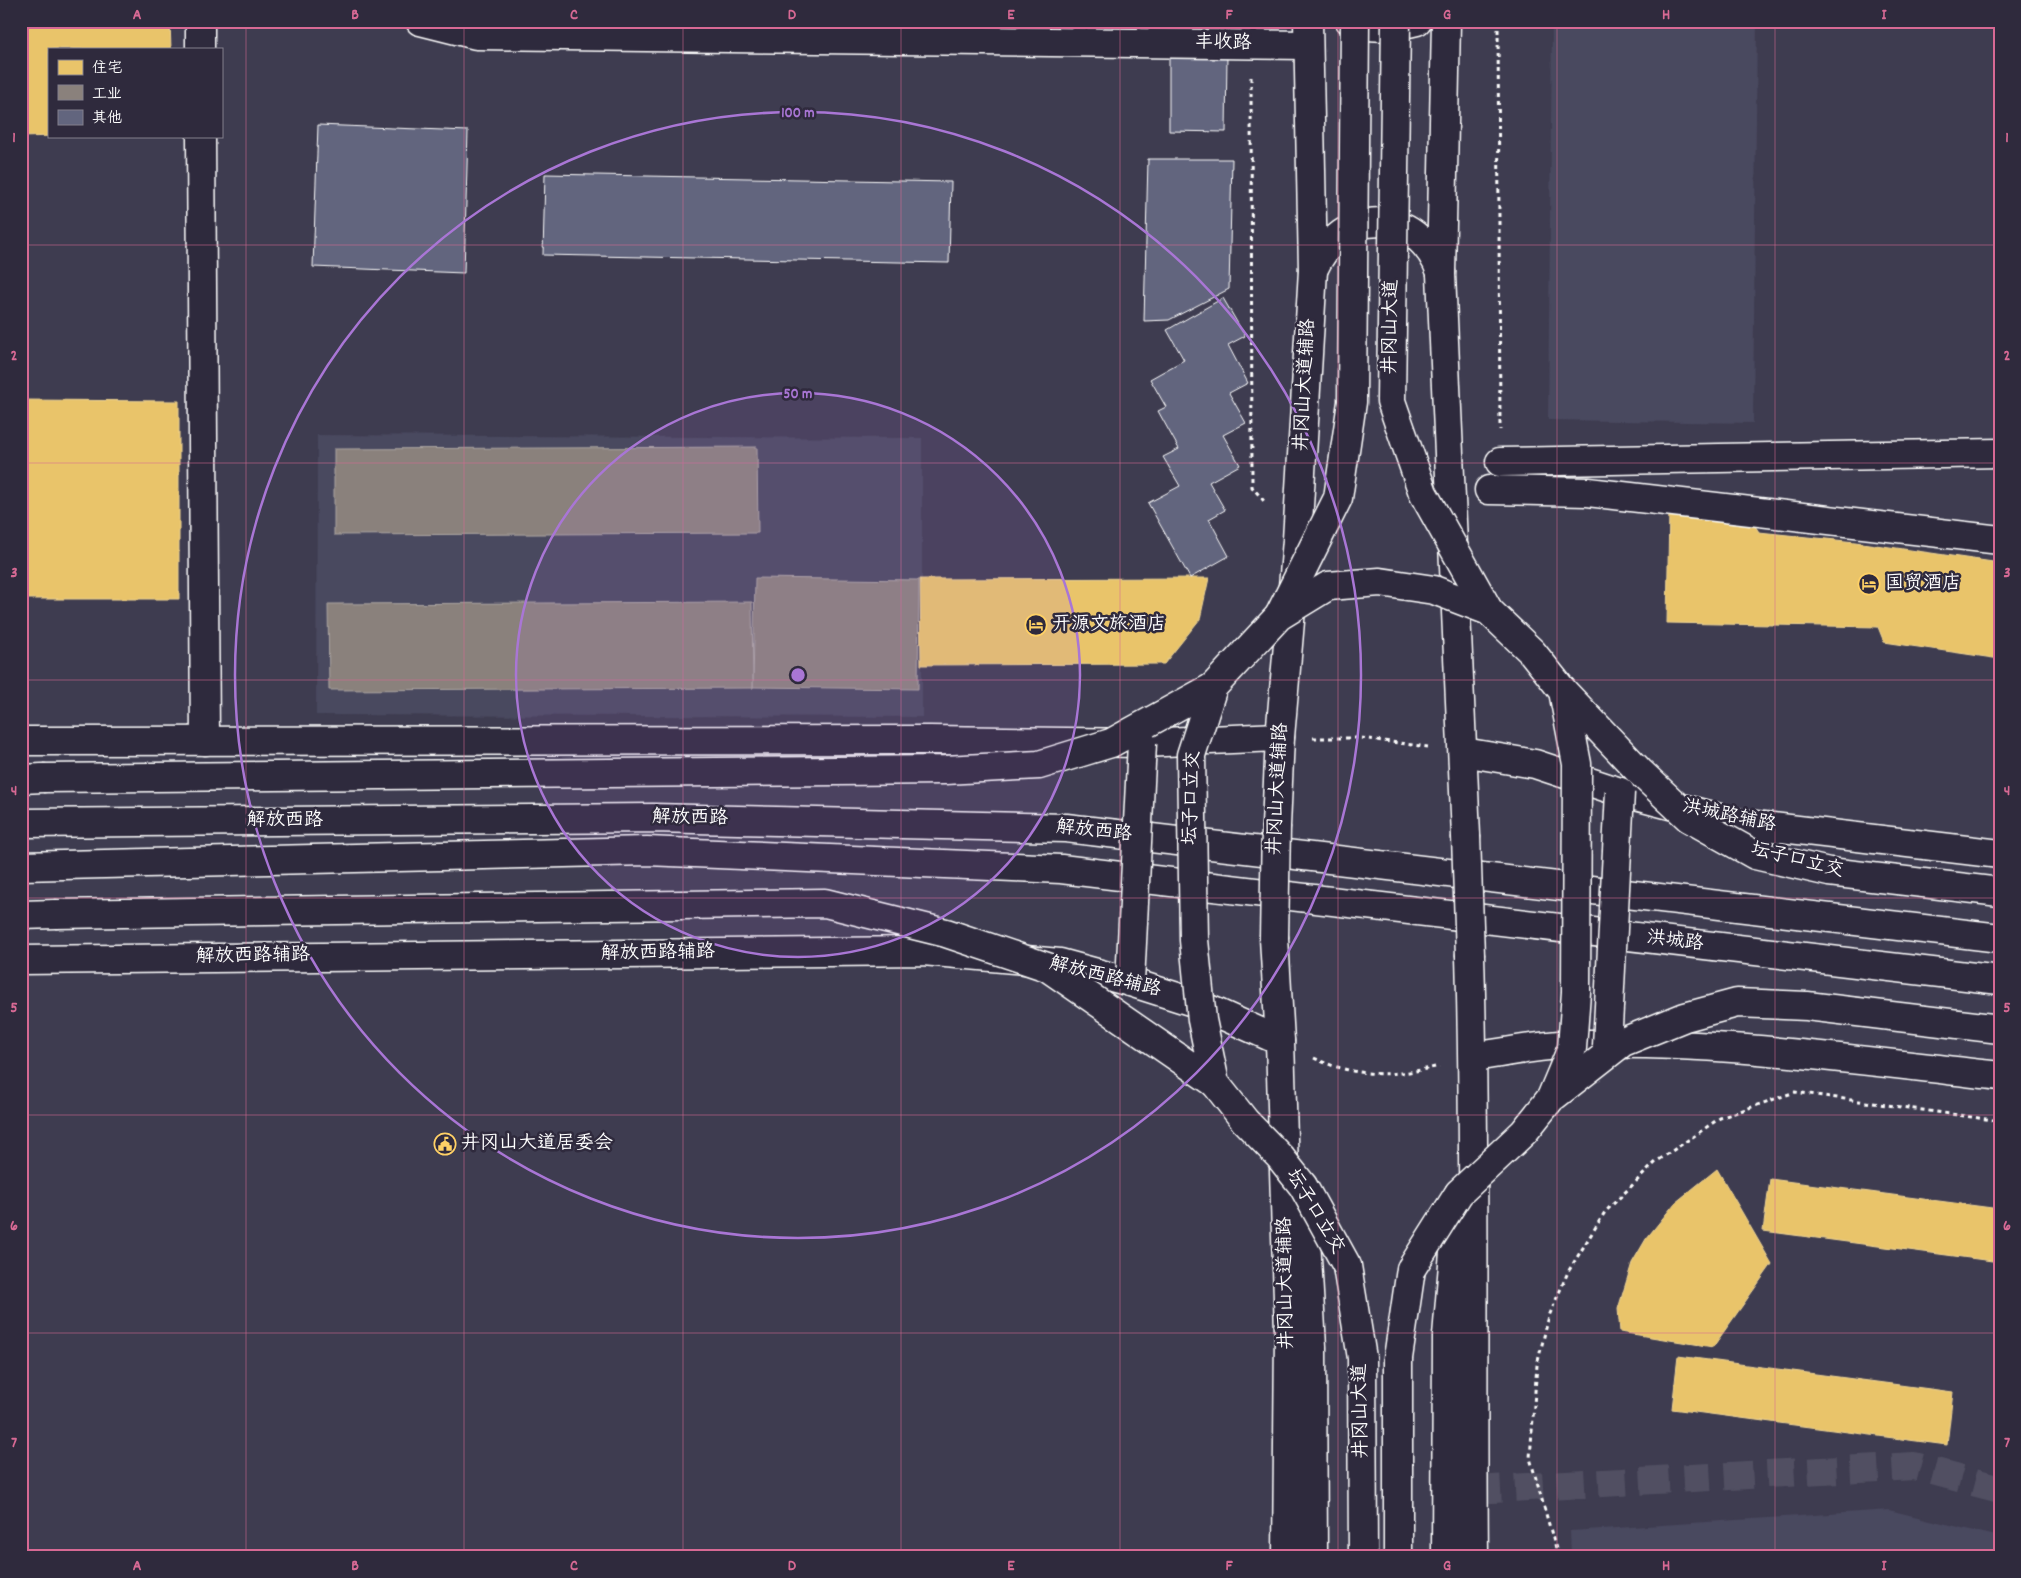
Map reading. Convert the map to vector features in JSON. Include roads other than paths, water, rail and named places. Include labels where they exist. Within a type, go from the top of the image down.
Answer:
[{"type":"main road","points":[[200,21],[200,48]]},
{"type":"main road","name":"丰收路","points":[[420,21],[476,35],[1250,44],[1308,33]]},
{"type":"main road","points":[[1350,21],[1360,25],[1391,28],[1417,21]]},
{"type":"main road","name":"井冈山大道","points":[[1279,616],[1338,498],[1352,402],[1355,21]]},
{"type":"main road","name":"井冈山大道","points":[[1396,21],[1391,401],[1423,493],[1489,611]]},
{"type":"main road","points":[[1446,21],[1441,274],[1463,752],[1473,1057],[1472,1348],[1474,1557]]},
{"type":"main road","name":"井冈山大道辅路","points":[[1287,1557],[1289,1332],[1280,1041],[1274,938],[1280,737],[1297,540],[1313,270],[1308,33]]},
{"type":"main road","points":[[201,138],[205,741]]},
{"type":"main road","points":[[1313,270],[1321,252],[1334,238],[1350,228],[1369,223],[1388,224],[1406,229],[1422,240],[1434,255],[1441,274]]},
{"type":"main road","points":[[1500,462],[2000,453]]},
{"type":"main road","points":[[1489,490],[1588,492],[2000,540]]},
{"type":"main road","name":"坛子口立交","points":[[1347,1266],[1303,1186],[1280,1157],[1245,1121],[1215,1084],[1202,1020],[1194,940],[1191,834],[1191,755],[1213,686],[1279,616],[1328,586],[1380,582],[1434,590],[1489,611],[1532,652],[1563,691],[1639,771],[1689,818],[1755,855],[1830,872],[2000,892]]},
{"type":"main road","points":[[32,778],[946,770],[1039,765],[1111,743],[1213,686]]},
{"type":"main road","name":"坛子口立交","points":[[1411,1268],[1459,1193],[1524,1132],[1550,1098],[1572,1048],[1576,992],[1577,764],[1563,691]]},
{"type":"main road","points":[[21,741],[929,740],[1142,743],[1280,737]]},
{"type":"main road","points":[[1130,982],[1142,743]]},
{"type":"main road","name":"洪城路辅路","points":[[1463,752],[1535,764],[1620,792],[1739,823],[2000,854]]},
{"type":"main road","points":[[1607,1046],[1620,792]]},
{"type":"main road","name":"解放西路","points":[[21,823],[653,818],[1066,828],[2000,938]]},
{"type":"main road","name":"解放西路","points":[[21,866],[648,851],[1061,869],[1351,903]]},
{"type":"main road","points":[[21,915],[825,903],[946,933],[1047,967],[1215,1084]]},
{"type":"main road","name":"洪城路","points":[[1351,903],[2000,980]]},
{"type":"main road","name":"解放西路辅路","points":[[21,960],[923,951],[1060,963],[1193,1002],[1280,1041]]},
{"type":"main road","name":"坛子口立交","points":[[1550,1098],[1623,1042],[1685,1017],[1737,1003],[1807,1006],[2000,1028]]},
{"type":"main road","points":[[1473,1057],[1558,1046],[1680,1046],[1790,1053],[2000,1076]]},
{"type":"main road","points":[[1303,1186],[1312,1347],[1313,1557]]},
{"type":"main road","points":[[1446,1557],[1447,1336],[1459,1193]]},
{"type":"main road","name":"井冈山大道","points":[[1347,1266],[1362,1358],[1363,1557]]},
{"type":"main road","name":"井冈山大道","points":[[1398,1557],[1398,1358],[1411,1268]]},
{"type":"tunnel","points":[[1473,1490],[1914,1466],[2000,1489]]},
{"type":"place","name":"国贸酒店","points":[[1869,584]]},
{"type":"place","name":"开源文旅酒店","points":[[1036,625]]},
{"type":"place","name":"井冈山大道居委会","points":[[445,1144]]}]
